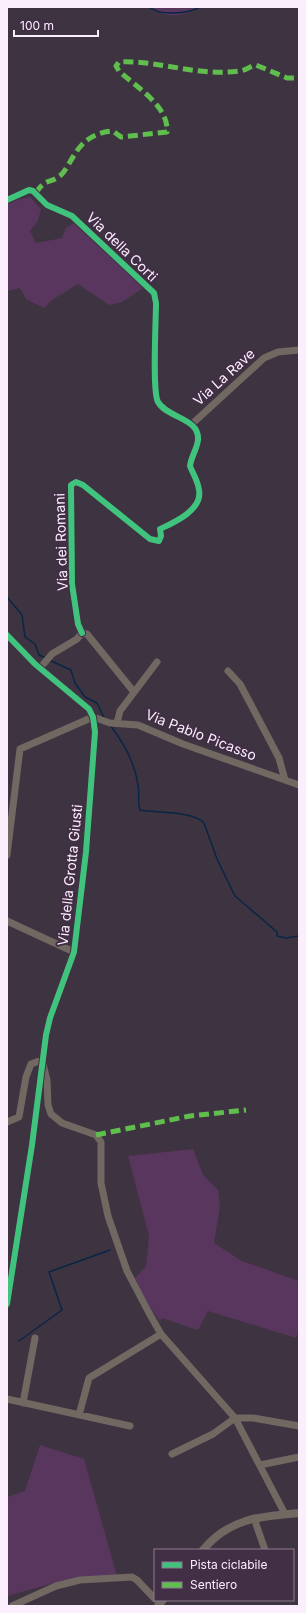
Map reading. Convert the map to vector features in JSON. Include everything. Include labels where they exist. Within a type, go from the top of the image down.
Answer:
[{"type":"street","name":"Via della Corti","points":[[7,200],[28,190],[36,193],[47,204],[72,216],[154,293],[156,303],[157,399],[163,406],[192,424]]},
{"type":"street","name":"Via La Rave","points":[[192,424],[264,358],[278,352],[299,350]]},
{"type":"street","name":"Via dei Romani","points":[[82,633],[78,624],[72,584],[71,485],[76,482],[83,485],[150,539],[158,541],[161,536],[160,529],[193,509],[200,495],[197,482],[190,466],[198,439],[196,429],[192,424]]},
{"type":"street","points":[[40,668],[52,654],[77,639],[82,633],[87,634],[134,692]]},
{"type":"street","points":[[7,635],[31,660],[89,709],[93,717],[20,749],[9,826],[7,855]]},
{"type":"street","points":[[110,722],[157,662]]},
{"type":"street","points":[[228,671],[240,684],[279,758],[285,780]]},
{"type":"street","name":"Via Pablo Picasso","points":[[93,717],[110,722],[138,725],[183,744],[299,785]]},
{"type":"street","name":"Via della Grotta Giusti","points":[[7,1304],[32,1145],[42,1060],[50,1018],[74,952],[86,852],[95,732],[93,717]]},
{"type":"street","points":[[7,921],[74,952]]},
{"type":"street","points":[[7,1122],[20,1117],[27,1071],[31,1064],[42,1060],[47,1080],[48,1105],[52,1114],[62,1123],[96,1135],[101,1142],[103,1154],[101,1183],[113,1233],[127,1271],[161,1334],[235,1418],[285,1514]]},
{"type":"street","points":[[79,1415],[89,1378],[161,1334]]},
{"type":"street","points":[[23,1403],[35,1338]]},
{"type":"street","points":[[7,1399],[130,1426]]},
{"type":"street","points":[[172,1454],[207,1438],[235,1418],[254,1418],[299,1426]]},
{"type":"street","points":[[260,1465],[299,1457]]},
{"type":"street","points":[[204,1549],[224,1531],[240,1522],[256,1518],[299,1512]]},
{"type":"street","points":[[256,1518],[256,1524],[265,1549]]},
{"type":"street","points":[[12,1606],[56,1586],[80,1580],[132,1578],[137,1580],[154,1598]]},
{"type":"shaded area","points":[[151,7],[202,7],[189,13],[170,15],[164,14]]},
{"type":"shaded area","points":[[30,197],[41,209],[38,221],[30,231],[36,243],[62,238],[66,228],[74,223],[103,248],[143,288],[122,302],[109,305],[78,284],[52,300],[44,308],[26,299],[20,288],[7,291],[7,204],[19,199]]},
{"type":"shaded area","points":[[193,1149],[203,1175],[218,1190],[220,1206],[214,1243],[242,1261],[299,1281],[299,1329],[296,1338],[208,1311],[198,1330],[162,1318],[160,1321],[148,1305],[135,1278],[146,1266],[149,1236],[128,1156]]},
{"type":"shaded area","points":[[40,1445],[84,1459],[117,1576],[73,1578],[7,1596],[7,1497],[25,1491]]},
{"type":"waterway","points":[[149,7],[154,10],[167,13],[189,11],[200,7]]},
{"type":"waterway","points":[[7,597],[22,615],[25,637],[35,644],[39,655],[46,658]]},
{"type":"waterway","points":[[49,660],[71,670],[75,683],[85,697],[97,703],[104,718]]},
{"type":"waterway","points":[[110,725],[120,739],[132,761],[139,788],[140,810],[184,814],[199,819],[204,823],[217,859],[235,896],[277,932],[277,936],[286,938],[299,936]]},
{"type":"waterway","points":[[19,1341],[62,1310],[49,1272],[110,1250]]},
{"type":"marked path","points":[[36,193],[42,185],[61,175],[81,146],[95,135],[113,131],[121,137],[167,132],[163,114],[157,105],[119,71],[116,66],[119,62],[149,63],[209,72],[241,71],[256,65],[287,78],[299,78]]},
{"type":"marked path","points":[[96,1135],[190,1116],[246,1110]]},
{"type":"cycle path","points":[[7,200],[29,190],[33,191],[47,205],[72,216],[154,293],[156,303],[155,384],[158,402],[168,412],[189,423],[194,427],[197,433],[198,440],[190,466],[198,484],[199,497],[192,510],[186,515],[160,529],[161,536],[159,541],[150,539],[83,485],[76,482],[71,485],[72,584],[78,624],[82,633]]},
{"type":"cycle path","points":[[7,635],[35,664],[89,709],[93,717],[95,732],[86,852],[74,952],[50,1018],[46,1035],[32,1145],[7,1304]]}]
